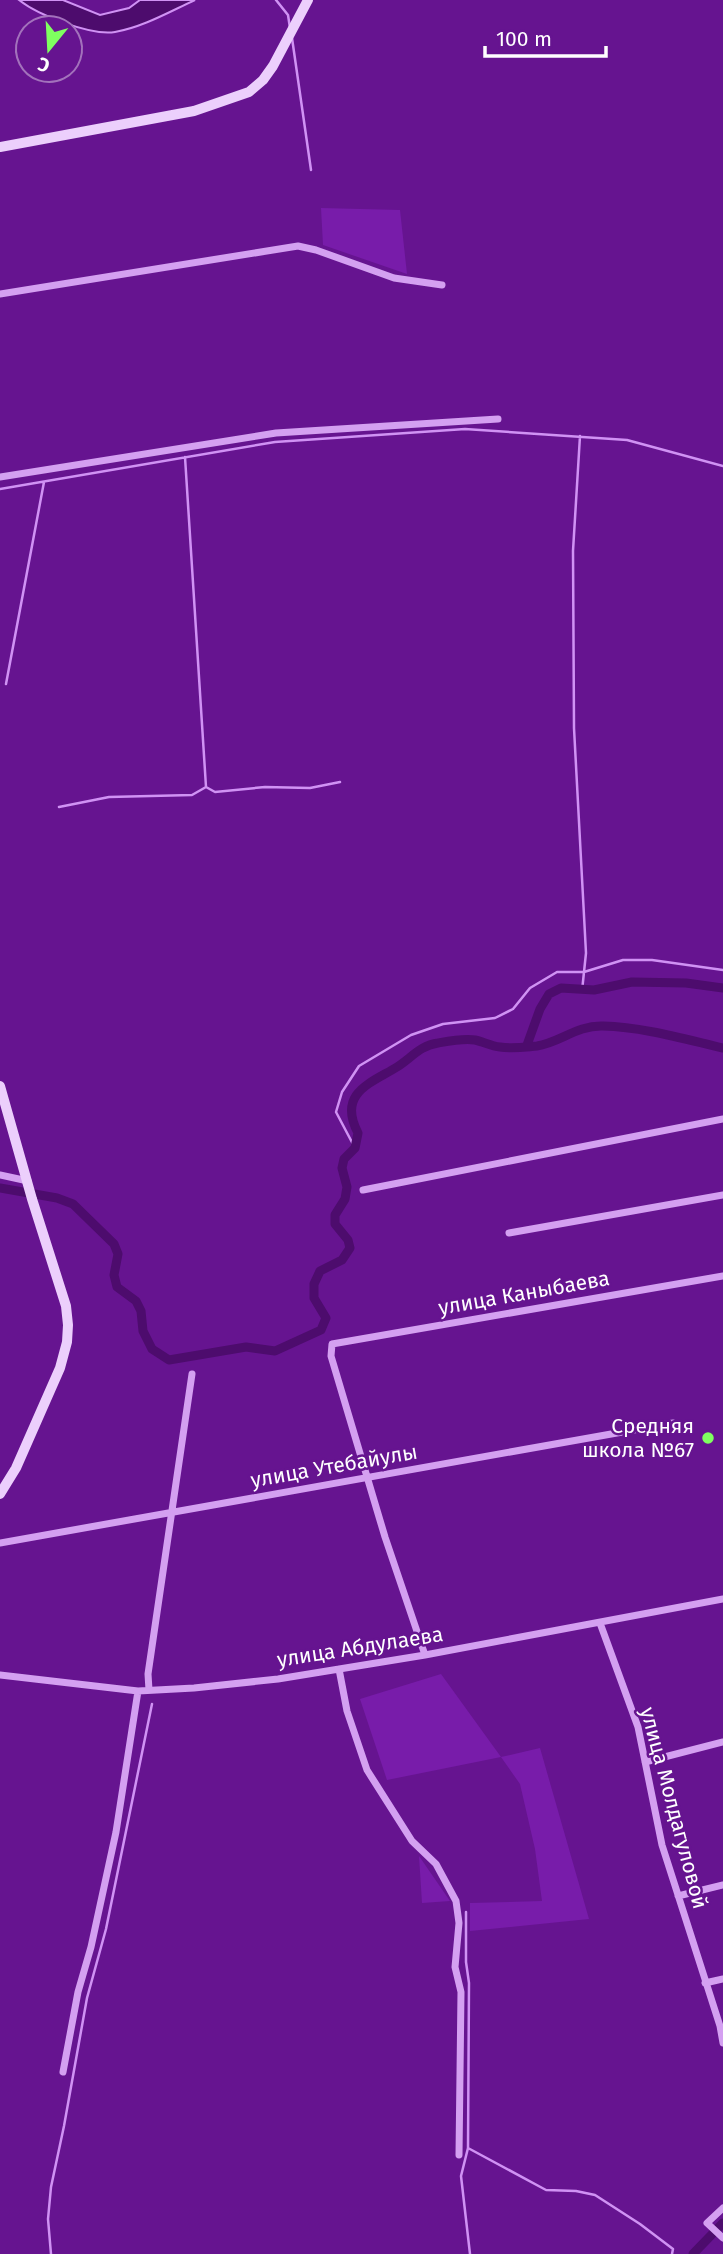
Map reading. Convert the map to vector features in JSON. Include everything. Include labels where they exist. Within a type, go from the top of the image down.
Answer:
[{"type":"main road","points":[[0,147],[194,111],[249,92],[273,66],[308,0]]},
{"type":"main road","points":[[0,1086],[66,1306],[67,1342],[60,1368],[16,1468],[0,1494]]},
{"type":"street","points":[[0,294],[298,246],[394,278],[442,285]]},
{"type":"street","points":[[0,477],[276,433],[498,419]]},
{"type":"street","points":[[363,1190],[723,1119]]},
{"type":"street","points":[[0,1175],[30,1189]]},
{"type":"street","points":[[509,1233],[723,1195]]},
{"type":"street","name":"улица Каныбаева","points":[[368,1477],[331,1356],[332,1344],[723,1276]]},
{"type":"street","points":[[149,1690],[148,1674],[192,1374]]},
{"type":"street","name":"улица Утебайулы","points":[[0,1543],[673,1423]]},
{"type":"street","points":[[368,1477],[385,1537],[425,1655]]},
{"type":"street","name":"улица Абдулаева","points":[[0,1675],[138,1691],[278,1679],[425,1655],[723,1599]]},
{"type":"street","name":"улица Молдагуловой","points":[[600,1623],[638,1727],[662,1845],[720,2026],[723,2043]]},
{"type":"street","points":[[339,1669],[347,1711],[367,1770],[412,1841],[436,1864],[456,1901],[459,1923],[455,1967],[461,1992],[459,2155]]},
{"type":"street","points":[[63,2072],[78,1992],[91,1947],[116,1832],[138,1691]]},
{"type":"street","points":[[645,1762],[723,1742]]},
{"type":"street","points":[[678,1896],[723,1885]]},
{"type":"street","points":[[705,1983],[723,1979]]},
{"type":"street","points":[[723,2208],[707,2223],[723,2238]]},
{"type":"shaded area","points":[[19,0],[63,0],[100,15],[129,8],[140,0],[195,0],[136,27],[115,32],[84,29],[84,14],[44,14]]},
{"type":"shaded area","points":[[321,208],[400,210],[407,274],[323,245]]},
{"type":"shaded area","points":[[441,1674],[501,1757],[387,1780],[360,1699]]},
{"type":"shaded area","points":[[540,1748],[589,1919],[470,1931],[470,1903],[542,1901],[535,1849],[520,1784],[501,1757]]},
{"type":"shaded area","points":[[419,1856],[450,1901],[422,1903]]},
{"type":"waterway","points":[[276,0],[288,15],[290,28]]},
{"type":"waterway","points":[[292,38],[311,170]]},
{"type":"waterway","points":[[0,489],[275,442],[465,429],[627,440],[723,466]]},
{"type":"waterway","points":[[580,436],[573,551],[574,728],[586,953],[582,991]]},
{"type":"waterway","points":[[185,457],[206,787],[215,792],[265,787],[310,788],[340,782]]},
{"type":"waterway","points":[[6,684],[44,482]]},
{"type":"waterway","points":[[59,807],[109,797],[192,795],[206,787]]},
{"type":"waterway","points":[[355,1148],[336,1112],[342,1092],[359,1066],[411,1035],[443,1024],[495,1018],[513,1009],[530,988],[557,972],[584,972],[623,960],[652,960],[723,970]]},
{"type":"waterway","points":[[527,1045],[540,1009],[549,994],[561,988],[594,990],[632,982],[686,983],[723,988]]},
{"type":"waterway","points":[[0,1188],[57,1198],[73,1204],[114,1244],[118,1254],[114,1275],[117,1287],[136,1301],[141,1311],[143,1331],[152,1349],[169,1360],[246,1347],[275,1351],[321,1330],[326,1318],[314,1298],[314,1284],[320,1271],[342,1260],[350,1248],[348,1240],[335,1224],[335,1215],[345,1199],[347,1187],[342,1168],[344,1159],[355,1148],[358,1133],[353,1119],[354,1099],[368,1084],[432,1044],[466,1039],[505,1048],[519,1048],[537,1046],[594,1026],[648,1031],[723,1048]]},
{"type":"waterway","points":[[51,2254],[48,2219],[51,2187],[87,1998],[106,1929],[152,1704]]},
{"type":"waterway","points":[[466,1912],[466,1962],[469,1983],[468,2148],[546,2190],[595,2195],[673,2249],[672,2254]]},
{"type":"waterway","points":[[468,2148],[461,2176],[470,2254]]},
{"type":"waterway","points":[[693,2254],[723,2223]]},
{"type":"place","name":"Средняя школа №67","points":[[708,1438]]}]
